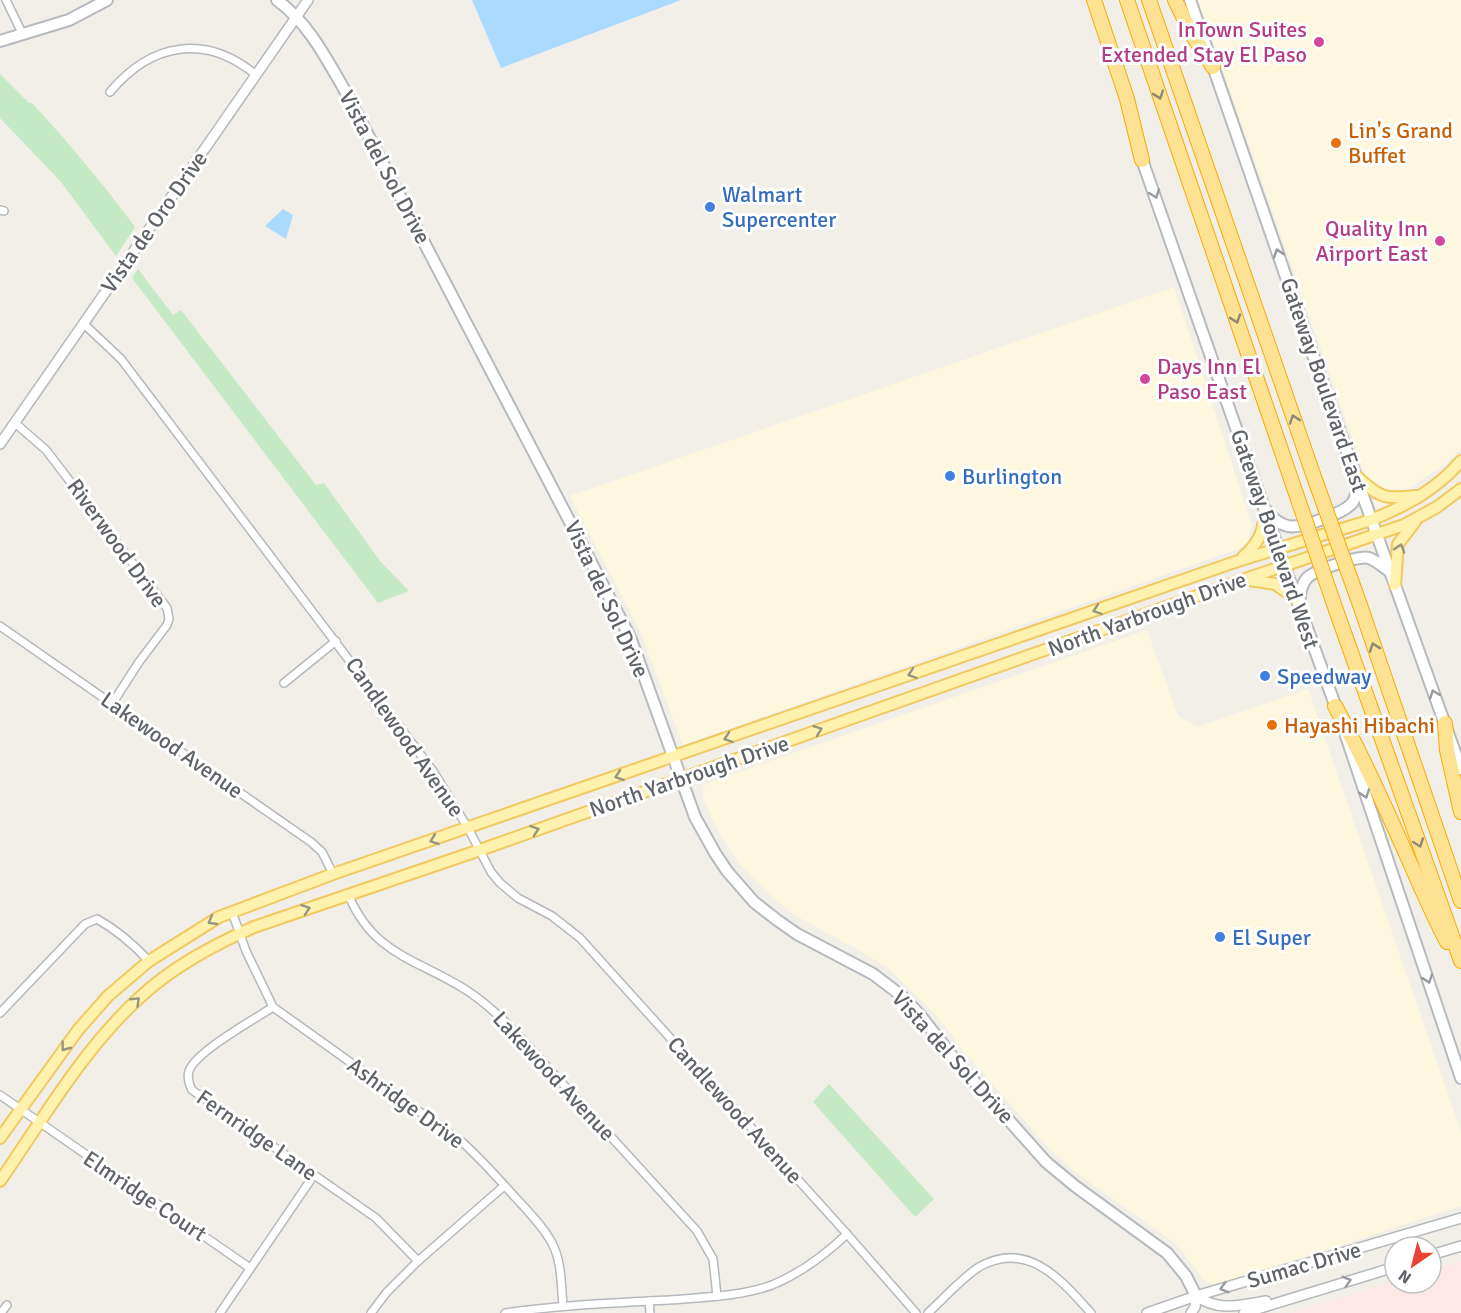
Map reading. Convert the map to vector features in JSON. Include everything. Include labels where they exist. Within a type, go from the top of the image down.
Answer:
[{"type":"highway","points":[[1094,0],[1127,99],[1142,160]]},
{"type":"highway","points":[[1127,0],[1336,610],[1461,961]]},
{"type":"highway","points":[[1149,0],[1461,902]]},
{"type":"highway","points":[[1175,0],[1190,31],[1213,67]]},
{"type":"highway","points":[[1335,706],[1375,785],[1431,913],[1461,966]]},
{"type":"highway","points":[[1445,723],[1447,750],[1461,812]]},
{"type":"main road","points":[[0,41],[69,20],[107,0]]},
{"type":"main road","name":"Vista del Sol Drive","points":[[277,0],[297,15],[344,89],[615,607],[639,659],[695,816],[715,853],[754,902],[797,934],[873,974],[902,996],[956,1061],[1046,1162],[1167,1253],[1186,1276],[1196,1296]]},
{"type":"main road","name":"Gateway Boulevard West","points":[[1088,0],[1264,511],[1335,706],[1461,1078]]},
{"type":"main road","name":"Gateway Boulevard East","points":[[1190,0],[1371,520],[1461,769]]},
{"type":"main road","name":"North Yarbrough Drive","points":[[0,1138],[92,1013],[149,961],[219,917],[333,874],[1238,561],[1371,520],[1422,496],[1461,461]]},
{"type":"main road","points":[[1264,511],[1286,526],[1295,527],[1340,512],[1354,500],[1357,480],[1383,496],[1394,499],[1422,496]]},
{"type":"main road","name":"North Yarbrough Drive","points":[[0,1181],[95,1045],[138,999],[180,966],[239,934],[1377,534],[1420,517],[1461,489]]},
{"type":"main road","points":[[1238,561],[1259,541],[1263,531],[1264,511]]},
{"type":"main road","points":[[1395,585],[1398,544],[1420,517]]},
{"type":"main road","points":[[1242,580],[1275,584],[1297,602],[1306,579],[1313,574],[1358,558],[1368,558],[1390,571]]},
{"type":"main road","points":[[1003,643],[1010,662]]},
{"type":"street","points":[[6,0],[22,35]]},
{"type":"street","name":"Vista de Oro Drive","points":[[0,444],[308,0]]},
{"type":"street","points":[[110,92],[131,70],[150,59],[163,53],[187,48],[222,53],[256,75]]},
{"type":"street","name":"Candlewood Avenue","points":[[84,324],[121,359],[433,771],[468,828],[491,872],[500,883],[525,902],[552,916],[580,938],[916,1313]]},
{"type":"street","name":"Riverwood Drive","points":[[15,423],[36,439],[66,473],[159,596],[169,614],[167,626],[112,704]]},
{"type":"street","name":"Lakewood Avenue","points":[[0,626],[311,842],[322,852],[333,874]]},
{"type":"street","points":[[284,683],[336,641]]},
{"type":"street","name":"Lakewood Avenue","points":[[348,894],[363,923],[384,944],[472,994],[496,1013],[519,1036],[697,1231],[713,1258],[717,1296]]},
{"type":"street","points":[[232,912],[239,934],[273,1008]]},
{"type":"street","points":[[0,1013],[85,924],[92,920],[97,919],[110,927],[136,947],[149,961]]},
{"type":"street","name":"Fernridge Lane","points":[[273,1008],[230,1034],[202,1056],[191,1068],[189,1082],[192,1090],[376,1218],[418,1261]]},
{"type":"street","name":"Ashridge Drive","points":[[273,1008],[442,1126],[483,1161],[538,1222],[552,1244],[561,1275],[563,1306]]},
{"type":"street","name":"Elmridge Court","points":[[0,1095],[250,1268]]},
{"type":"street","points":[[220,1313],[314,1175]]},
{"type":"street","points":[[371,1313],[387,1292],[418,1261],[504,1186]]},
{"type":"street","name":"Sumac Drive","points":[[1148,1313],[1196,1296],[1461,1218]]},
{"type":"street","points":[[505,1313],[563,1306],[717,1296],[750,1291],[772,1285],[795,1274],[831,1249],[847,1234]]},
{"type":"street","points":[[1443,1252],[1461,1246]]},
{"type":"street","points":[[928,1313],[978,1268],[991,1262],[1023,1259],[1055,1274],[1091,1313]]},
{"type":"street","name":"Sumac Drive","points":[[1246,1313],[1383,1271]]},
{"type":"street","points":[[1196,1296],[1206,1304],[1218,1307],[1298,1296]]},
{"type":"street","points":[[1191,1313],[1195,1307],[1196,1296]]},
{"type":"street","points":[[649,1301],[650,1313]]},
{"type":"street","points":[[1,1313],[7,1305]]},
{"type":"shaded area","points":[[1198,0],[1461,0],[1461,449],[1447,463],[1377,509]]},
{"type":"shaded area","points":[[1174,287],[1252,526],[1246,546],[683,745],[641,633],[570,496]]},
{"type":"shaded area","points":[[1147,630],[1178,716],[1197,727],[1308,689],[1461,1132],[1461,1206],[1215,1286],[1204,1280],[1172,1241],[1074,1171],[1048,1147],[966,1054],[935,1014],[889,969],[793,914],[773,898],[740,864],[719,833],[703,798],[703,787],[707,783]]},
{"type":"shaded area","points":[[1461,1261],[1461,1313],[1291,1313],[1383,1285],[1383,1295],[1443,1295],[1443,1266]]},
{"type":"green space","points":[[0,74],[29,103],[32,103],[59,133],[135,227],[116,256],[61,182],[0,118]]},
{"type":"green space","points":[[138,269],[173,315],[181,310],[316,485],[324,483],[380,561],[409,591],[378,603],[132,278]]},
{"type":"green space","points":[[829,1084],[934,1199],[915,1217],[813,1102]]},
{"type":"water","points":[[472,0],[681,0],[501,68]]},
{"type":"water","points":[[283,209],[293,215],[286,239],[265,226]]},
{"type":"place","name":"InTown Suites Extended Stay El Paso","points":[[1319,42]]},
{"type":"place","name":"Lin's Grand Buffet","points":[[1336,143]]},
{"type":"place","name":"Walmart Supercenter","points":[[710,207]]},
{"type":"place","name":"Quality Inn Airport East","points":[[1440,241]]},
{"type":"place","name":"Days Inn El Paso East","points":[[1145,379]]},
{"type":"place","name":"Burlington","points":[[950,476]]},
{"type":"place","name":"Speedway","points":[[1265,676]]},
{"type":"place","name":"Hayashi Hibachi","points":[[1272,725]]},
{"type":"place","name":"El Super","points":[[1220,937]]}]
